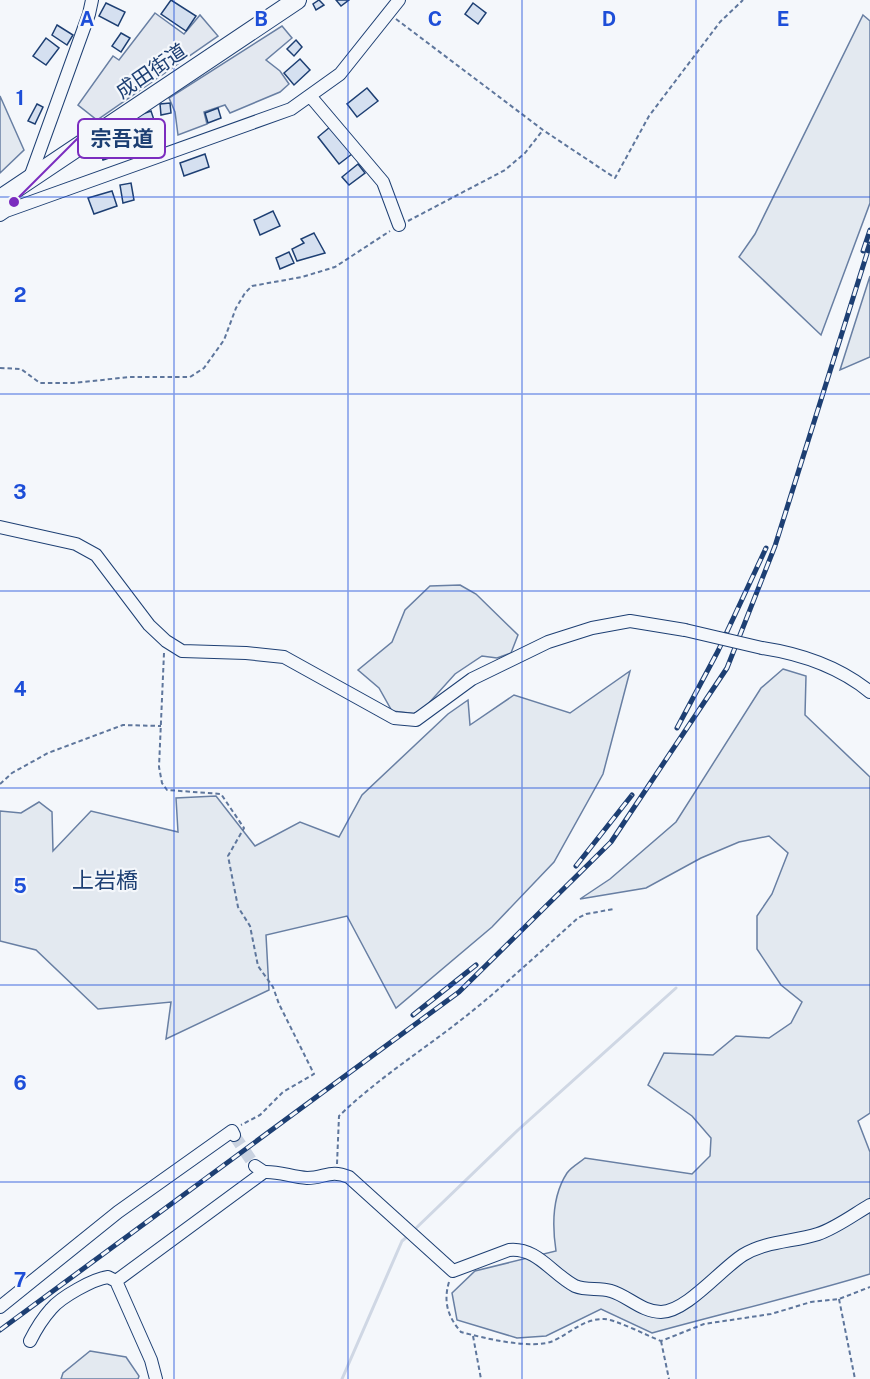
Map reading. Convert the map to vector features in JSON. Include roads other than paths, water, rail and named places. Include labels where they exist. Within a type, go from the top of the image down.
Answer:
[{"type":"highway","name":"成田街道","points":[[3,205],[28,181],[297,0]]},
{"type":"street","points":[[28,181],[89,14],[92,0]]},
{"type":"street","points":[[3,205],[291,109],[340,74],[399,0]]},
{"type":"street","points":[[310,97],[383,182],[399,225]]},
{"type":"street","points":[[0,527],[76,544],[96,555],[149,625],[166,641],[182,651],[284,657],[394,718],[416,720],[472,678],[548,642],[592,628],[630,621],[685,630],[785,652],[834,668],[870,692]]},
{"type":"street","points":[[0,1307],[118,1212],[233,1133]]},
{"type":"street","points":[[116,1281],[260,1169],[306,1178],[337,1172],[356,1182],[453,1271],[509,1250],[518,1249],[531,1253],[574,1285],[587,1289],[608,1289],[647,1309],[661,1312],[676,1310],[743,1255],[763,1246],[819,1234],[870,1205]]},
{"type":"street","points":[[30,1341],[52,1306],[98,1278],[108,1277],[116,1281],[152,1360],[156,1379]]},
{"type":"waterway","points":[[413,1231],[518,1130],[676,988]]},
{"type":"waterway","points":[[342,1379],[402,1241],[408,1236]]},
{"type":"tunnel","points":[[234,1135],[255,1166]]},
{"type":"railway","points":[[863,251],[870,230]]},
{"type":"railway","points":[[0,1330],[459,992],[611,842],[727,668],[775,546],[870,244]]},
{"type":"railway","points":[[677,728],[718,651],[766,548]]},
{"type":"railway","points":[[576,866],[632,795]]},
{"type":"railway","points":[[413,1015],[476,965]]},
{"type":"place","name":"宗吾道","points":[[14,202]]},
{"type":"district","name":"上岩橋","points":[[105,880]]}]
